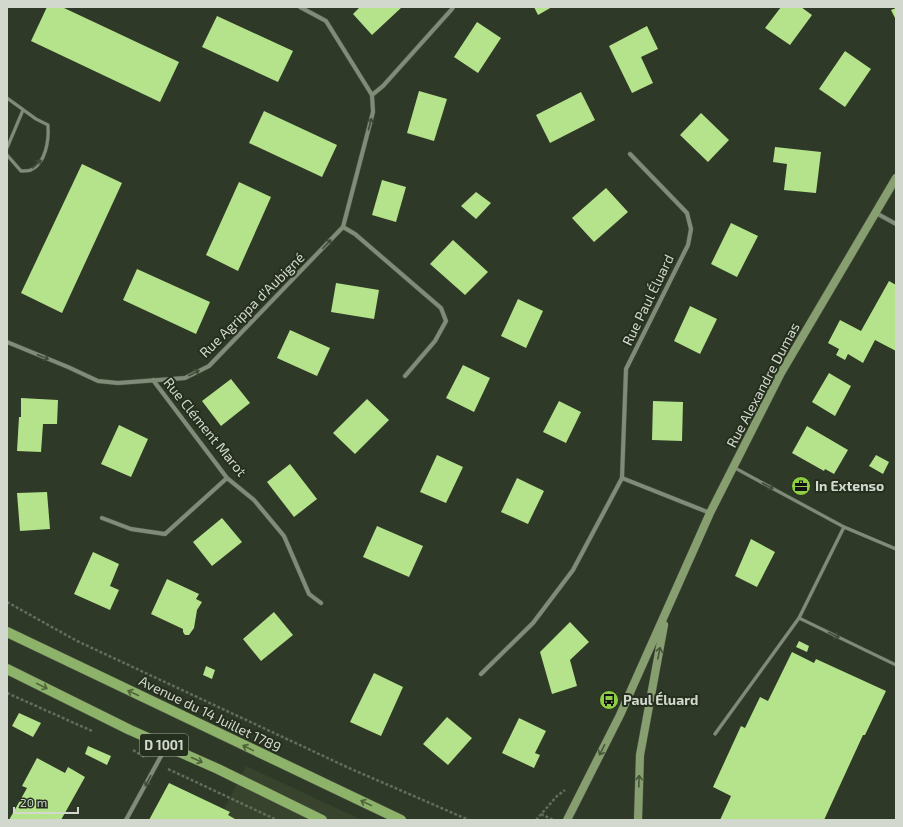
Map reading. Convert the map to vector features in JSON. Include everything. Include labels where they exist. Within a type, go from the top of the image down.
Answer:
[{"type":"main road","name":"Avenue du 14 Juillet 1789","points":[[7,632],[401,820]]},
{"type":"main road","name":"D 1001","points":[[7,669],[322,820]]},
{"type":"street","points":[[300,7],[326,21],[372,96],[384,86],[453,7]]},
{"type":"street","name":"Rue Agrippa d'Aubigné","points":[[7,342],[68,366],[98,381],[118,383],[185,378],[209,366],[343,228],[373,112],[372,96]]},
{"type":"street","name":"Rue Paul Éluard","points":[[481,674],[533,623],[573,570],[622,478],[626,369],[688,245],[691,229],[687,213],[630,154]]},
{"type":"street","name":"Rue Alexandre Dumas","points":[[567,820],[620,716],[710,513],[781,373],[896,178]]},
{"type":"street","points":[[876,213],[896,224]]},
{"type":"street","points":[[343,228],[355,234],[441,308],[444,314],[446,321],[435,341],[405,376]]},
{"type":"street","name":"Rue Clément Marot","points":[[153,380],[227,478],[254,500],[284,536],[309,594],[321,603]]},
{"type":"street","points":[[102,518],[131,529],[165,534],[227,478]]},
{"type":"street","points":[[622,478],[710,513]]},
{"type":"street","name":"Rue Alexandre Dumas","points":[[638,820],[640,755],[667,611]]},
{"type":"street","points":[[126,820],[166,746]]},
{"type":"lane","points":[[7,98],[36,119],[48,125],[49,137],[43,159],[31,170],[21,171],[7,155]]},
{"type":"lane","points":[[7,148],[23,110]]},
{"type":"lane","points":[[733,467],[844,527],[896,549]]},
{"type":"lane","points":[[714,734],[799,618],[844,527]]},
{"type":"lane","points":[[799,618],[896,665]]},
{"type":"path","points":[[7,602],[77,641],[349,768],[469,820]]},
{"type":"path","points":[[7,693],[93,731]]},
{"type":"path","points":[[129,748],[157,764],[277,820]]},
{"type":"path","points":[[541,814],[554,820]]},
{"type":"shaded area","points":[[246,766],[362,820],[219,820]]},
{"type":"building","points":[[47,7],[62,7],[179,62],[160,102],[31,41]]},
{"type":"building","points":[[360,7],[402,7],[372,35],[353,14]]},
{"type":"building","points":[[534,7],[552,7],[538,15]]},
{"type":"building","points":[[781,7],[801,7],[812,15],[790,45],[765,28]]},
{"type":"building","points":[[896,8],[896,20],[891,10]]},
{"type":"building","points":[[217,16],[293,51],[278,82],[202,47]]},
{"type":"building","points":[[477,22],[501,38],[478,73],[454,57]]},
{"type":"building","points":[[647,26],[658,49],[641,57],[653,83],[632,93],[609,46]]},
{"type":"building","points":[[845,51],[871,69],[845,107],[819,89]]},
{"type":"building","points":[[419,91],[447,99],[434,141],[407,133]]},
{"type":"building","points":[[581,92],[595,120],[550,143],[536,115]]},
{"type":"building","points":[[264,111],[337,145],[322,177],[249,143]]},
{"type":"building","points":[[701,113],[729,140],[708,162],[680,135]]},
{"type":"building","points":[[775,147],[821,152],[816,193],[784,190],[787,164],[773,162]]},
{"type":"building","points":[[82,164],[122,183],[62,313],[21,293]]},
{"type":"building","points":[[382,180],[406,187],[396,222],[372,215]]},
{"type":"building","points":[[239,182],[271,197],[238,271],[206,255]]},
{"type":"building","points":[[606,188],[628,212],[594,242],[572,218]]},
{"type":"building","points":[[476,192],[491,203],[476,219],[461,206]]},
{"type":"building","points":[[731,223],[758,236],[737,277],[711,264]]},
{"type":"building","points":[[453,240],[488,272],[465,295],[430,264]]},
{"type":"building","points":[[137,269],[210,302],[196,334],[123,300]]},
{"type":"building","points":[[889,281],[896,285],[896,351],[875,340],[863,363],[848,354],[845,360],[836,355],[839,349],[828,343],[840,320],[861,331]]},
{"type":"building","points":[[336,283],[379,290],[374,319],[331,312]]},
{"type":"building","points":[[518,299],[543,311],[526,348],[501,336]]},
{"type":"building","points":[[690,306],[717,319],[700,354],[674,341]]},
{"type":"building","points":[[290,330],[330,348],[317,376],[277,358]]},
{"type":"building","points":[[463,365],[490,378],[474,412],[446,398]]},
{"type":"building","points":[[829,373],[851,386],[835,416],[812,402]]},
{"type":"building","points":[[231,379],[250,403],[221,426],[202,401]]},
{"type":"building","points":[[21,398],[58,400],[57,424],[43,424],[41,452],[17,451],[19,417],[21,417]]},
{"type":"building","points":[[367,399],[389,420],[355,454],[333,433]]},
{"type":"building","points":[[559,401],[581,412],[566,443],[543,432]]},
{"type":"building","points":[[653,401],[683,402],[682,441],[652,440]]},
{"type":"building","points":[[119,425],[148,439],[131,477],[101,464]]},
{"type":"building","points":[[807,426],[848,450],[834,474],[825,469],[824,471],[792,453]]},
{"type":"building","points":[[437,455],[463,467],[446,503],[420,492]]},
{"type":"building","points":[[876,455],[889,462],[883,474],[869,466]]},
{"type":"building","points":[[290,464],[317,499],[294,517],[267,482]]},
{"type":"building","points":[[517,478],[544,491],[528,524],[501,512]]},
{"type":"building","points":[[47,492],[50,529],[20,531],[17,493]]},
{"type":"building","points":[[222,518],[242,542],[212,566],[193,542]]},
{"type":"building","points":[[377,526],[423,546],[409,577],[363,557]]},
{"type":"building","points":[[751,539],[775,552],[757,587],[735,576]]},
{"type":"building","points":[[93,552],[119,564],[110,586],[119,590],[110,610],[74,594]]},
{"type":"building","points":[[167,579],[199,594],[196,599],[202,602],[197,610],[194,628],[189,635],[185,635],[183,629],[151,614]]},
{"type":"building","points":[[274,612],[293,635],[261,661],[243,639]]},
{"type":"building","points":[[570,622],[589,642],[570,660],[577,686],[552,694],[540,652]]},
{"type":"building","points":[[799,641],[809,646],[807,652],[796,647]]},
{"type":"building","points":[[792,652],[814,663],[816,659],[886,691],[865,735],[863,735],[824,820],[720,820],[731,796],[713,787],[741,726],[745,728],[760,697],[768,701]]},
{"type":"building","points":[[206,666],[215,670],[212,679],[203,675]]},
{"type":"building","points":[[374,673],[403,687],[381,736],[350,722]]},
{"type":"building","points":[[19,713],[41,723],[33,737],[12,726]]},
{"type":"building","points":[[447,717],[472,738],[448,765],[423,744]]},
{"type":"building","points":[[519,718],[546,731],[535,753],[540,755],[534,768],[502,753]]},
{"type":"building","points":[[88,746],[111,756],[107,765],[85,754]]},
{"type":"building","points":[[37,758],[65,773],[68,767],[85,777],[61,820],[9,820],[27,788],[22,786]]},
{"type":"building","points":[[169,783],[230,812],[228,815],[235,819],[149,820]]},
{"type":"place","name":"In Extenso","points":[[801,486]]},
{"type":"place","name":"Paul Éluard","points":[[609,700]]}]
